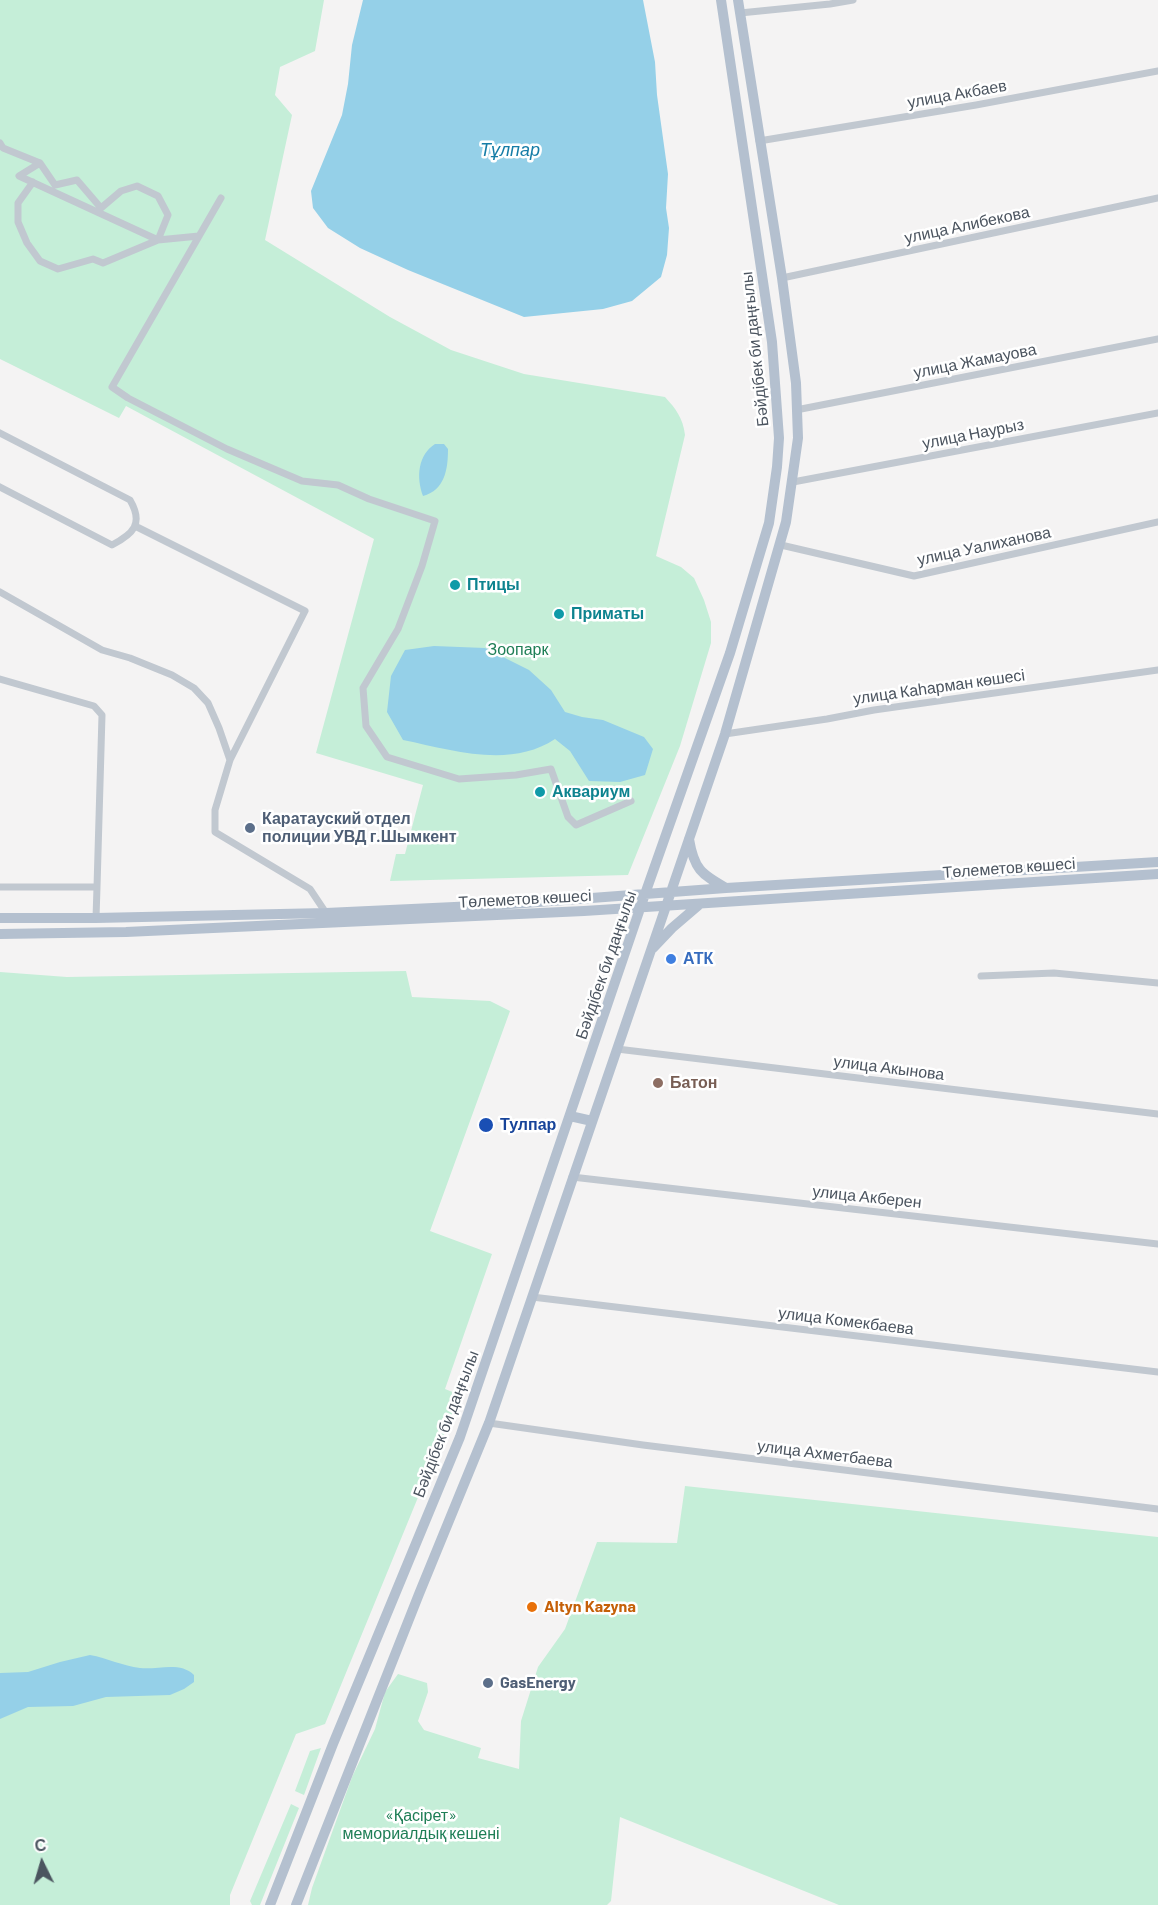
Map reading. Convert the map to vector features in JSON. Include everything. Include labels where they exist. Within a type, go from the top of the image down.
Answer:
[{"type":"main road","name":"Бәйдібек би даңғылы","points":[[270,1905],[333,1744],[460,1437],[645,894],[730,653],[769,524],[779,450],[777,385],[721,0]]},
{"type":"main road","name":"Бәйдібек би даңғылы","points":[[296,1905],[489,1423],[725,734],[781,545],[793,482],[798,438],[796,383],[782,278],[738,0]]},
{"type":"main road","points":[[689,838],[694,862],[699,870],[726,888]]},
{"type":"main road","name":"Төлеметов көшесі","points":[[0,918],[326,913],[497,905],[726,888],[1158,862]]},
{"type":"main road","name":"Төлеметов көшесі","points":[[0,934],[126,932],[641,908],[1158,874]]},
{"type":"main road","points":[[649,953],[672,928],[700,904]]},
{"type":"main road","points":[[570,1116],[592,1121]]},
{"type":"street","points":[[740,13],[853,0]]},
{"type":"street","name":"улица Акбаев","points":[[759,141],[976,105],[1158,70]]},
{"type":"street","points":[[0,143],[3,148],[40,163],[55,184],[77,180],[101,208],[121,191],[137,186],[158,196],[168,215],[158,240]]},
{"type":"street","points":[[40,163],[19,176],[158,240]]},
{"type":"street","points":[[33,182],[18,203],[18,222],[27,243],[40,261],[58,269],[93,259],[104,263],[158,240],[199,236]]},
{"type":"street","points":[[221,198],[112,387],[128,398],[227,449],[302,481],[338,485],[396,509],[435,521],[422,566],[398,629],[363,688],[366,726],[387,757],[459,778],[516,776],[551,769],[568,817],[576,825],[631,801]]},
{"type":"street","name":"улица Алибекова","points":[[782,278],[1158,198]]},
{"type":"street","name":"улица Жамауова","points":[[796,410],[1158,339]]},
{"type":"street","name":"улица Наурыз","points":[[793,482],[1158,413]]},
{"type":"street","points":[[0,434],[130,500],[135,508],[135,526],[129,536],[112,545],[0,487]]},
{"type":"street","name":"улица Уалиханова","points":[[781,545],[914,576],[1158,522]]},
{"type":"street","points":[[135,526],[305,611],[230,760],[215,810],[215,832],[310,889],[326,913]]},
{"type":"street","points":[[0,592],[102,650],[130,658],[172,675],[194,688],[208,704],[230,760]]},
{"type":"street","name":"улица Каһарман көшесі","points":[[725,734],[874,710],[1158,670]]},
{"type":"street","points":[[0,679],[94,706],[102,715],[96,918]]},
{"type":"street","points":[[0,887],[97,887]]},
{"type":"street","points":[[981,976],[1054,973],[1158,983]]},
{"type":"street","name":"улица Акынова","points":[[617,1049],[1158,1114]]},
{"type":"street","name":"улица Акберен","points":[[572,1178],[1158,1244]]},
{"type":"street","name":"улица Комекбаева","points":[[532,1297],[1158,1372]]},
{"type":"street","name":"улица Ахметбаева","points":[[489,1423],[642,1445],[1158,1509]]},
{"type":"green space","name":"Зоопарк","points":[[0,0],[324,0],[315,51],[280,67],[275,95],[292,115],[265,240],[390,317],[451,350],[524,374],[665,397],[676,410],[683,424],[685,435],[656,556],[681,567],[694,578],[711,622],[711,643],[680,746],[628,875],[390,881],[396,854],[405,854],[423,785],[316,753],[374,539],[126,406],[119,418],[0,359]]},
{"type":"green space","points":[[406,971],[412,997],[490,1001],[510,1011],[430,1231],[492,1254],[445,1389],[460,1395],[325,1724],[296,1734],[230,1895],[230,1905],[0,1905],[0,972],[67,977]]},
{"type":"green space","name":"«Қасірет» мемориалдық кешені","points":[[685,1486],[1158,1537],[1158,1905],[839,1905],[620,1817],[611,1901],[607,1905],[308,1905],[352,1777],[375,1729],[385,1692],[398,1674],[427,1683],[428,1692],[418,1721],[424,1730],[481,1748],[478,1758],[519,1769],[521,1721],[538,1667],[565,1629],[597,1542],[677,1543]]},
{"type":"green space","points":[[321,1748],[304,1795],[295,1791],[310,1751]]},
{"type":"green space","points":[[291,1804],[299,1808],[260,1905],[252,1905],[250,1901]]},
{"type":"water","name":"Тұлпар","points":[[363,0],[643,0],[655,62],[657,95],[668,174],[666,208],[669,228],[667,255],[661,277],[632,301],[603,309],[524,317],[408,270],[360,248],[328,228],[313,208],[311,191],[342,115],[352,45]]},
{"type":"water","points":[[435,444],[444,444],[448,449],[446,471],[441,484],[423,496],[420,467],[425,454]]},
{"type":"water","points":[[434,646],[485,648],[529,670],[551,690],[565,712],[603,720],[644,737],[653,749],[645,775],[620,782],[589,781],[570,751],[555,739],[538,748],[500,755],[480,755],[403,740],[387,712],[391,676],[405,650]]},
{"type":"water","points":[[90,1655],[140,1668],[182,1668],[194,1675],[194,1682],[170,1695],[106,1697],[73,1706],[28,1707],[0,1719],[0,1673],[28,1672]]},
{"type":"place","name":"Птицы","points":[[455,585]]},
{"type":"place","name":"Приматы","points":[[559,614]]},
{"type":"place","name":"Аквариум","points":[[540,792]]},
{"type":"place","name":"Каратауский отдел полиции УВД г.Шымкент","points":[[250,828]]},
{"type":"place","name":"АТК","points":[[671,959]]},
{"type":"place","name":"Батон","points":[[658,1083]]},
{"type":"place","name":"Тулпар","points":[[486,1125]]},
{"type":"place","name":"Altyn Kazyna","points":[[532,1607]]},
{"type":"place","name":"GasEnergy","points":[[488,1683]]}]
